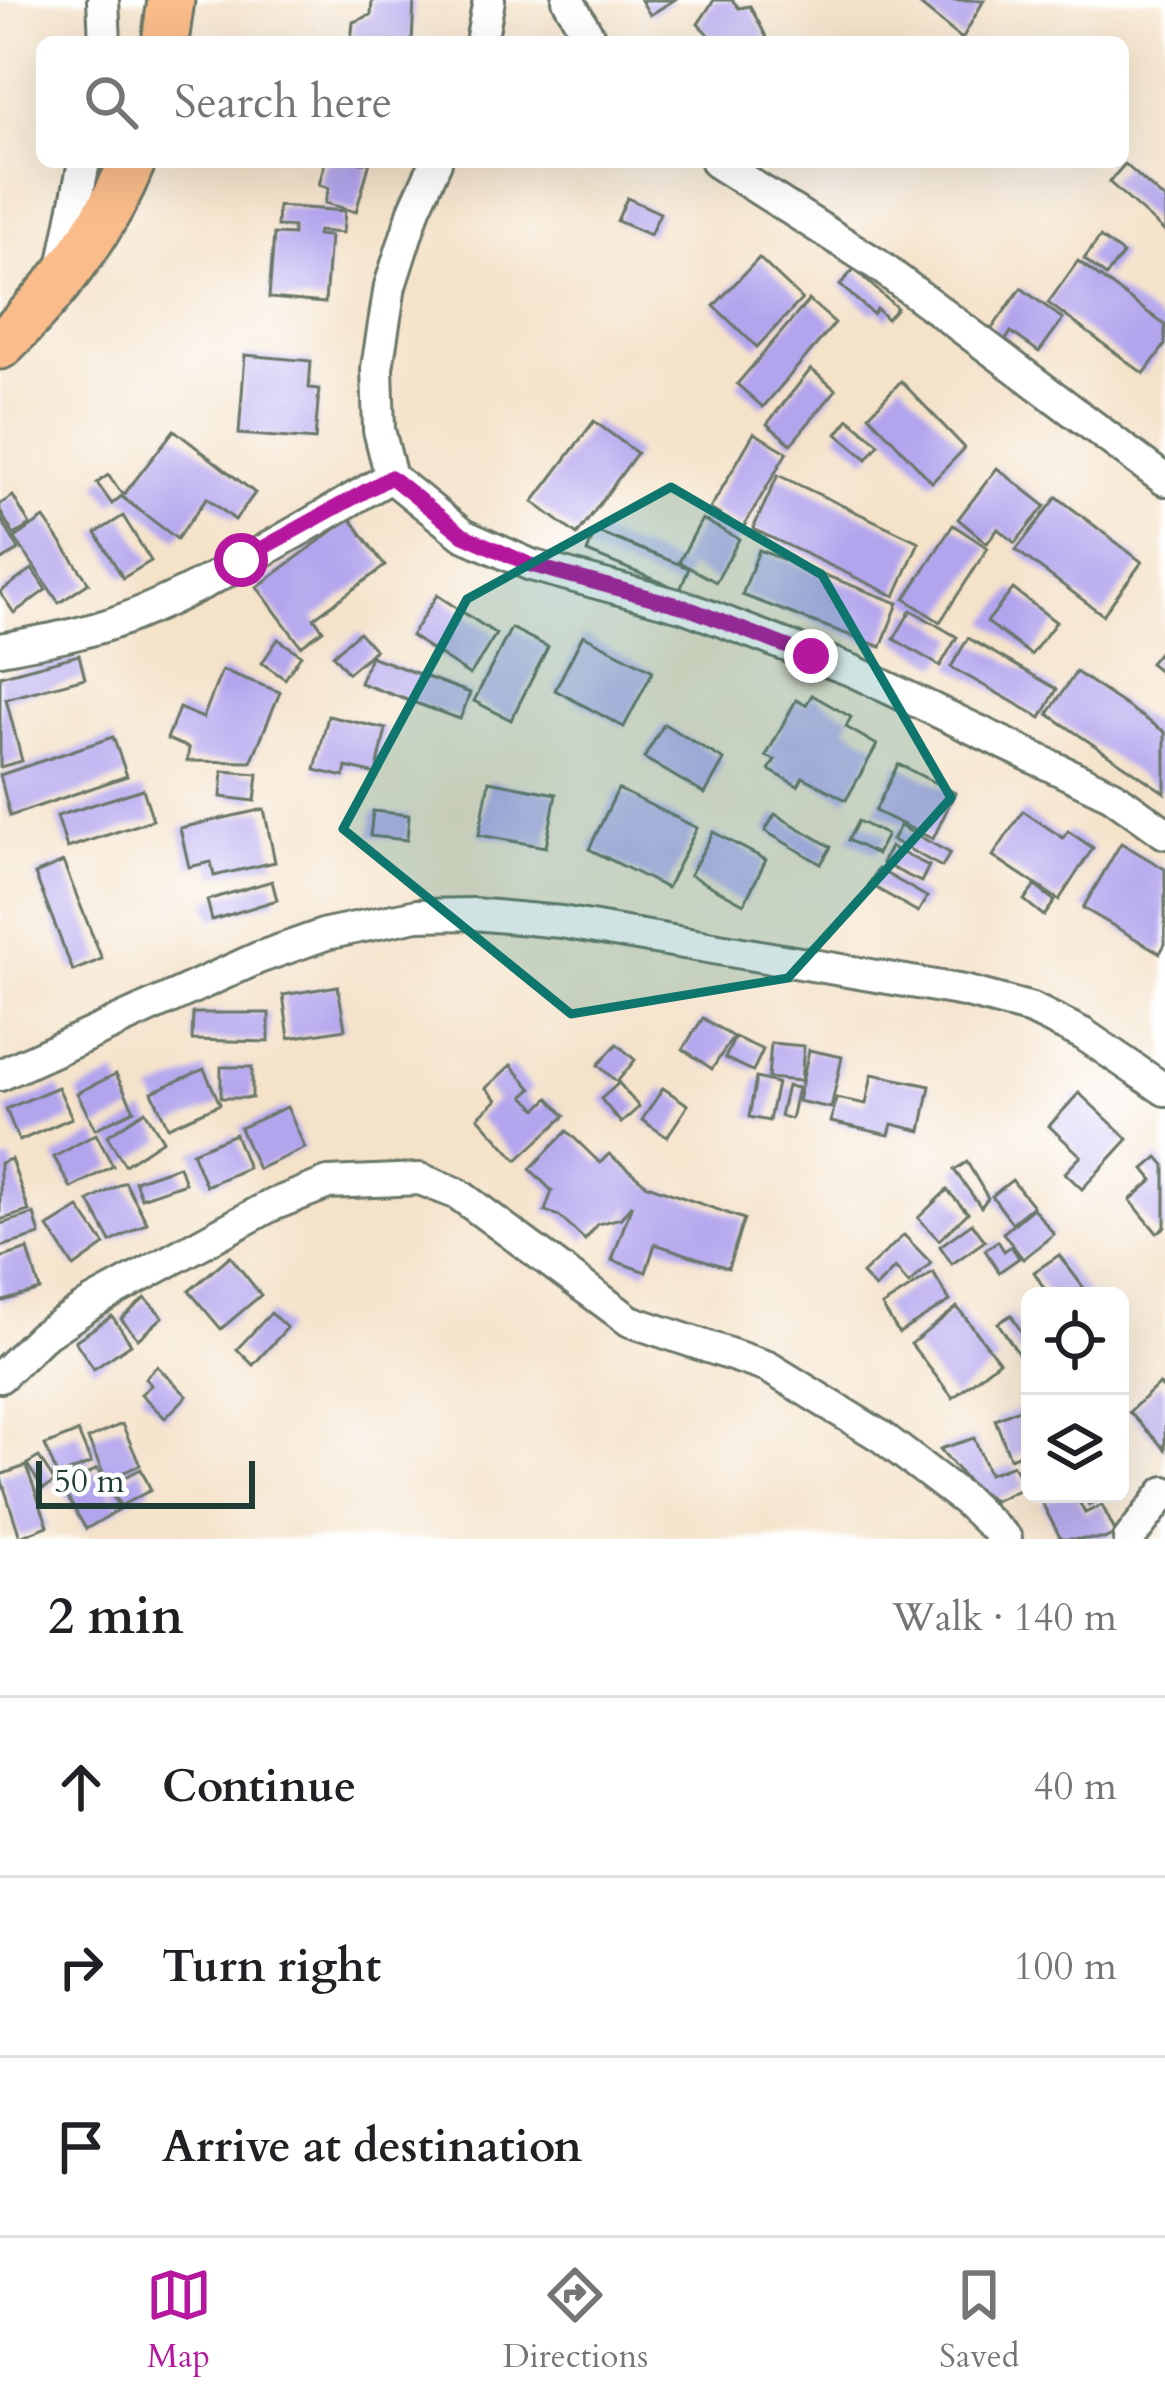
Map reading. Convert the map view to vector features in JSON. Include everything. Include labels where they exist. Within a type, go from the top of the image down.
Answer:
[{"type":"highway","points":[[166,36],[171,0]]},
{"type":"highway","points":[[0,346],[61,280],[108,211],[129,168]]},
{"type":"street","points":[[103,0],[105,36]]},
{"type":"street","points":[[482,36],[489,0]]},
{"type":"street","points":[[568,0],[589,36]]},
{"type":"street","points":[[61,280],[83,168]]},
{"type":"street","points":[[433,168],[415,208],[391,286],[377,368],[379,430],[391,477],[463,535],[531,565],[685,607],[853,671],[1112,795],[1165,833]]},
{"type":"street","points":[[725,168],[878,265],[1165,480]]},
{"type":"street","points":[[0,650],[73,635],[128,617],[391,477]]},
{"type":"street","points":[[0,1075],[258,958],[326,934],[417,915],[473,914],[561,922],[964,991],[1032,1009],[1083,1034],[1165,1090]]},
{"type":"street","points":[[0,1377],[41,1337],[92,1303],[270,1206],[328,1183],[420,1179],[458,1193],[630,1321],[768,1367],[882,1437],[966,1501],[1006,1539]]},
{"type":"street","points":[[1129,1539],[1165,1492]]},
{"type":"highlighted area","points":[[671,487],[822,575],[951,798],[788,978],[571,1014],[343,829],[467,599]]},
{"type":"building","points":[[372,0],[414,0],[412,36],[352,36],[353,22],[371,15]]},
{"type":"building","points":[[641,0],[674,0],[650,15]]},
{"type":"building","points":[[714,0],[732,0],[739,8],[750,6],[766,36],[710,36],[698,24]]},
{"type":"building","points":[[914,0],[984,0],[964,36]]},
{"type":"building","points":[[323,168],[368,168],[356,212],[325,203],[329,188],[319,185]]},
{"type":"building","points":[[1121,168],[1129,168],[1165,200],[1165,232],[1109,182]]},
{"type":"building","points":[[627,198],[660,213],[650,235],[617,221]]},
{"type":"building","points":[[278,206],[345,211],[343,233],[318,231],[317,235],[330,236],[325,303],[269,298],[274,234],[293,235],[293,227],[277,226]]},
{"type":"building","points":[[1100,237],[1123,254],[1106,276],[1084,259]]},
{"type":"building","points":[[759,258],[802,299],[757,347],[714,306]]},
{"type":"building","points":[[1078,261],[1165,325],[1165,345],[1144,374],[1048,303]]},
{"type":"building","points":[[854,269],[897,308],[887,319],[877,309],[873,314],[840,285]]},
{"type":"building","points":[[1021,288],[1063,319],[1039,352],[1011,332],[1006,340],[991,330]]},
{"type":"building","points":[[809,300],[835,323],[763,407],[737,384]]},
{"type":"building","points":[[245,355],[311,361],[309,388],[319,389],[315,440],[239,434]]},
{"type":"building","points":[[811,369],[836,390],[791,444],[767,424]]},
{"type":"building","points":[[901,381],[965,448],[932,482],[869,415]]},
{"type":"building","points":[[849,419],[879,444],[867,459],[837,434]]},
{"type":"building","points":[[594,421],[637,453],[577,535],[533,502]]},
{"type":"building","points":[[174,430],[255,493],[235,520],[207,498],[177,539],[122,497]]},
{"type":"building","points":[[754,433],[787,452],[743,528],[710,509]]},
{"type":"building","points":[[997,468],[1045,506],[1015,543],[998,529],[987,543],[958,519]]},
{"type":"building","points":[[108,475],[123,495],[112,504],[97,483]]},
{"type":"building","points":[[778,475],[919,542],[895,596],[753,529]]},
{"type":"building","points":[[13,496],[30,525],[14,535],[0,511],[0,504]]},
{"type":"building","points":[[1057,497],[1142,562],[1103,615],[1016,550]]},
{"type":"building","points":[[123,516],[151,561],[123,578],[96,533]]},
{"type":"building","points":[[0,517],[19,550],[0,561]]},
{"type":"building","points":[[44,518],[89,583],[59,603],[15,538]]},
{"type":"building","points":[[350,518],[385,566],[314,618],[323,630],[301,646],[257,587]]},
{"type":"building","points":[[702,519],[739,539],[716,582],[679,562]]},
{"type":"building","points":[[953,525],[988,548],[940,622],[905,599]]},
{"type":"building","points":[[595,531],[689,568],[680,590],[587,552]]},
{"type":"building","points":[[759,550],[898,603],[881,647],[742,595]]},
{"type":"building","points":[[32,569],[46,590],[14,613],[0,592]]},
{"type":"building","points":[[1013,589],[1056,622],[1031,655],[987,622]]},
{"type":"building","points":[[437,595],[496,634],[470,675],[411,636]]},
{"type":"building","points":[[911,610],[957,637],[940,666],[894,639]]},
{"type":"building","points":[[511,628],[548,647],[511,720],[474,701]]},
{"type":"building","points":[[359,632],[375,650],[348,673],[333,655]]},
{"type":"building","points":[[583,635],[653,671],[624,727],[555,690]]},
{"type":"building","points":[[968,638],[1057,689],[1041,718],[951,667]]},
{"type":"building","points":[[278,639],[301,655],[285,679],[262,663]]},
{"type":"building","points":[[1165,645],[1165,675],[1150,663]]},
{"type":"building","points":[[79,655],[85,678],[6,699],[22,761],[0,767],[0,676]]},
{"type":"building","points":[[370,656],[470,693],[460,719],[360,683]]},
{"type":"building","points":[[222,670],[280,692],[251,762],[187,761],[189,748],[167,739],[179,708],[203,718]]},
{"type":"building","points":[[1076,672],[1165,732],[1165,793],[1048,714]]},
{"type":"building","points":[[812,695],[851,717],[846,727],[877,745],[846,800],[803,777],[798,786],[769,770],[775,760],[766,756],[796,700],[806,705]]},
{"type":"building","points":[[328,716],[386,729],[376,774],[346,767],[344,777],[315,770]]},
{"type":"building","points":[[664,724],[724,760],[705,794],[644,758]]},
{"type":"building","points":[[113,737],[127,776],[10,816],[0,775]]},
{"type":"building","points":[[898,764],[955,793],[933,839],[875,811]]},
{"type":"building","points":[[223,771],[258,774],[255,801],[221,797]]},
{"type":"building","points":[[489,781],[556,794],[546,847],[479,835]]},
{"type":"building","points":[[143,789],[153,820],[67,848],[57,816]]},
{"type":"building","points":[[618,789],[697,828],[667,888],[589,849]]},
{"type":"building","points":[[264,809],[275,862],[214,876],[211,862],[189,867],[180,828]]},
{"type":"building","points":[[373,811],[409,815],[407,840],[370,836]]},
{"type":"building","points":[[1023,811],[1063,838],[1068,831],[1093,848],[1059,900],[993,856]]},
{"type":"building","points":[[775,814],[831,847],[821,864],[765,831]]},
{"type":"building","points":[[858,821],[887,835],[877,854],[848,840]]},
{"type":"building","points":[[900,826],[950,853],[942,867],[892,840]]},
{"type":"building","points":[[713,832],[766,860],[744,904],[690,875]]},
{"type":"building","points":[[1121,843],[1165,869],[1165,944],[1160,953],[1083,908]]},
{"type":"building","points":[[890,847],[929,866],[921,882],[882,863]]},
{"type":"building","points":[[63,862],[102,959],[73,971],[35,874]]},
{"type":"building","points":[[878,869],[927,897],[918,912],[869,884]]},
{"type":"building","points":[[272,881],[277,900],[212,920],[207,900]]},
{"type":"building","points":[[1035,886],[1055,901],[1044,916],[1024,900]]},
{"type":"building","points":[[338,986],[345,1029],[289,1038],[283,995]]},
{"type":"building","points":[[193,1013],[269,1013],[269,1042],[192,1040]]},
{"type":"building","points":[[703,1018],[733,1037],[712,1069],[683,1049]]},
{"type":"building","points":[[735,1037],[763,1050],[753,1071],[725,1058]]},
{"type":"building","points":[[771,1043],[804,1046],[801,1081],[768,1078]]},
{"type":"building","points":[[617,1044],[635,1060],[617,1082],[598,1065]]},
{"type":"building","points":[[809,1050],[842,1057],[831,1108],[798,1101]]},
{"type":"building","points":[[511,1065],[532,1089],[524,1096],[537,1109],[549,1098],[565,1116],[517,1160],[478,1117],[497,1100],[486,1088]]},
{"type":"building","points":[[221,1067],[252,1067],[252,1098],[221,1098]]},
{"type":"building","points":[[204,1069],[220,1104],[168,1127],[152,1092]]},
{"type":"building","points":[[116,1074],[134,1110],[95,1129],[77,1093]]},
{"type":"building","points":[[872,1074],[930,1086],[921,1131],[892,1124],[889,1135],[831,1122],[836,1098],[866,1104]]},
{"type":"building","points":[[756,1078],[777,1083],[769,1121],[749,1117]]},
{"type":"building","points":[[619,1083],[639,1107],[621,1123],[601,1099]]},
{"type":"building","points":[[787,1086],[798,1088],[791,1119],[780,1116]]},
{"type":"building","points":[[58,1087],[72,1118],[19,1141],[6,1109]]},
{"type":"building","points":[[663,1088],[688,1105],[667,1137],[642,1120]]},
{"type":"building","points":[[1079,1093],[1128,1139],[1082,1189],[1065,1173],[1081,1156],[1049,1126]]},
{"type":"building","points":[[287,1107],[305,1148],[258,1169],[240,1128]]},
{"type":"building","points":[[145,1111],[163,1140],[125,1165],[107,1136]]},
{"type":"building","points":[[567,1131],[600,1163],[609,1154],[647,1185],[744,1219],[728,1268],[655,1244],[646,1272],[612,1260],[632,1204],[621,1218],[598,1224],[585,1240],[559,1216],[545,1211],[552,1191],[530,1169]]},
{"type":"building","points":[[96,1134],[113,1166],[71,1188],[54,1157]]},
{"type":"building","points":[[235,1134],[248,1168],[206,1186],[192,1152]]},
{"type":"building","points":[[1158,1157],[1165,1165],[1165,1227],[1157,1233],[1130,1200],[1153,1180],[1144,1169]]},
{"type":"building","points":[[11,1159],[29,1211],[0,1220],[0,1163]]},
{"type":"building","points":[[967,1162],[988,1198],[981,1207],[954,1170]]},
{"type":"building","points":[[179,1166],[185,1183],[141,1198],[135,1181]]},
{"type":"building","points":[[1012,1180],[1033,1206],[1012,1223],[992,1196]]},
{"type":"building","points":[[125,1182],[147,1223],[111,1242],[89,1201]]},
{"type":"building","points":[[947,1190],[968,1213],[939,1240],[918,1218]]},
{"type":"building","points":[[79,1208],[105,1245],[74,1267],[48,1227]]},
{"type":"building","points":[[1033,1208],[1054,1234],[1023,1259],[1003,1233]]},
{"type":"building","points":[[34,1214],[40,1235],[0,1247],[0,1224]]},
{"type":"building","points":[[972,1223],[985,1241],[952,1264],[940,1246]]},
{"type":"building","points":[[904,1235],[931,1263],[909,1284],[895,1268],[875,1288],[862,1274]]},
{"type":"building","points":[[998,1241],[1004,1251],[1011,1246],[1019,1258],[999,1272],[985,1250]]},
{"type":"building","points":[[28,1249],[40,1290],[0,1302],[0,1258]]},
{"type":"building","points":[[1059,1255],[1083,1287],[1043,1287],[1034,1272]]},
{"type":"building","points":[[230,1256],[261,1295],[221,1329],[189,1291]]},
{"type":"building","points":[[933,1273],[950,1301],[899,1333],[882,1306]]},
{"type":"building","points":[[145,1298],[163,1317],[138,1339],[121,1319]]},
{"type":"building","points":[[957,1307],[999,1361],[953,1398],[911,1344]]},
{"type":"building","points":[[271,1313],[287,1328],[253,1365],[237,1349]]},
{"type":"building","points":[[1011,1315],[1021,1331],[1021,1351],[1018,1353],[998,1323]]},
{"type":"building","points":[[112,1316],[131,1344],[94,1369],[75,1341]]},
{"type":"building","points":[[157,1366],[187,1396],[165,1418],[141,1394],[151,1385],[145,1378]]},
{"type":"building","points":[[1159,1384],[1165,1390],[1165,1449],[1129,1412]]},
{"type":"building","points":[[1021,1408],[1021,1454],[1010,1458],[995,1419]]},
{"type":"building","points":[[122,1424],[140,1465],[106,1480],[88,1439]]},
{"type":"building","points":[[78,1432],[91,1463],[58,1477],[45,1445]]},
{"type":"building","points":[[974,1438],[989,1474],[1013,1465],[1021,1489],[994,1501],[972,1486],[940,1449]]},
{"type":"building","points":[[39,1457],[55,1482],[43,1489],[27,1464]]},
{"type":"building","points":[[26,1466],[48,1526],[20,1537],[0,1475]]},
{"type":"building","points":[[97,1469],[120,1509],[86,1529],[62,1488]]},
{"type":"building","points":[[141,1469],[151,1490],[120,1506],[110,1485]]},
{"type":"building","points":[[1042,1503],[1080,1503],[1085,1513],[1102,1505],[1116,1533],[1104,1539],[1061,1539]]},
{"type":"route","points":[[241,560],[391,477],[463,535],[531,565],[685,607],[811,656]]}]
